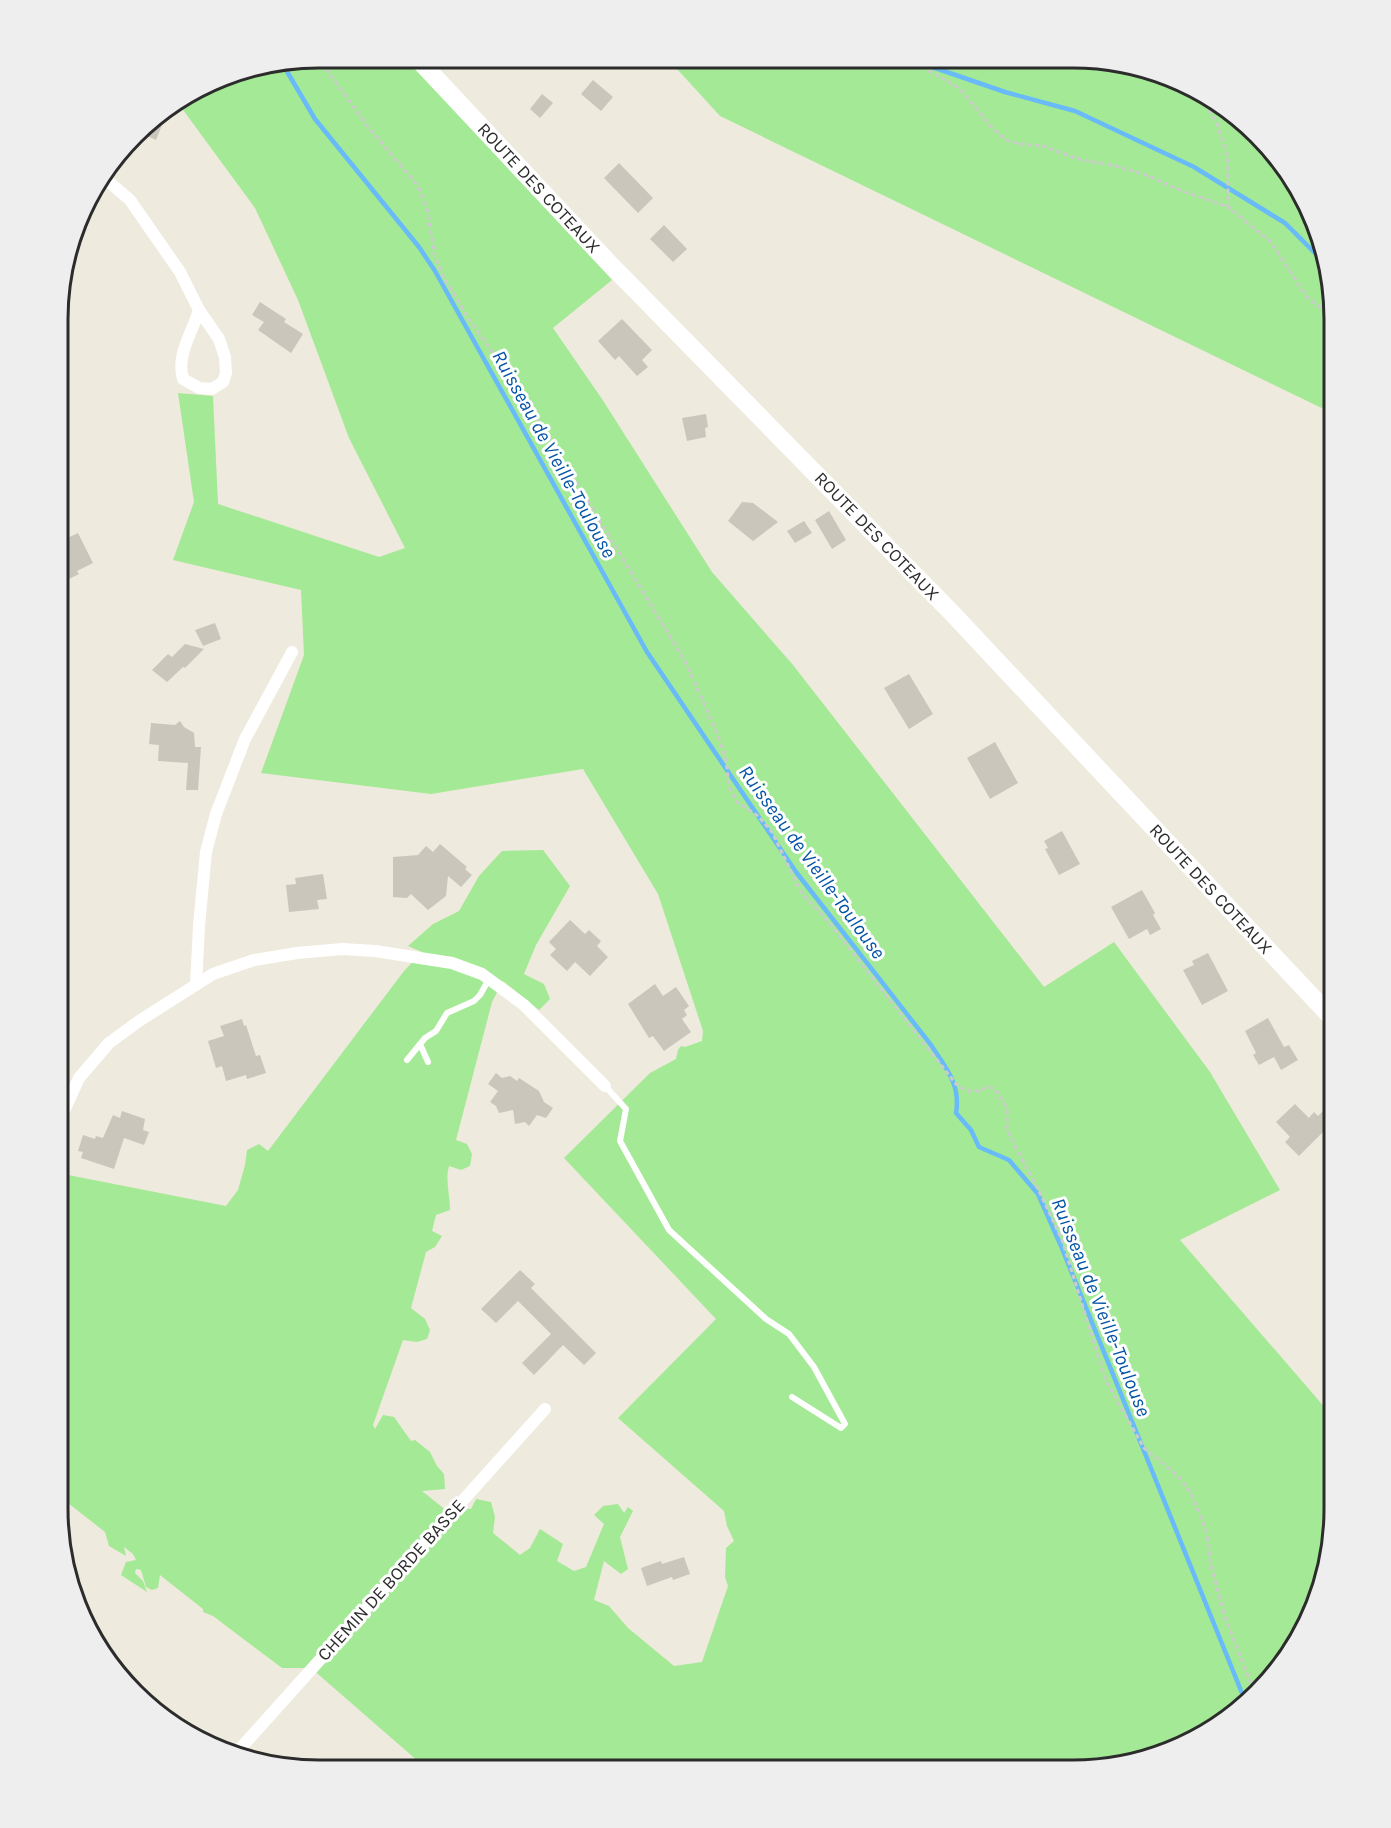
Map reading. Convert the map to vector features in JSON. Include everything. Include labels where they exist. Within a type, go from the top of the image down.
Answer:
[{"type":"street","name":"ROUTE DES COTEAUX","points":[[426,68],[607,261],[952,613],[1324,1009]]},
{"type":"street","points":[[108,181],[130,200],[180,272],[199,310],[219,339],[225,357],[226,373],[223,382],[212,389],[199,388],[183,379],[180,367],[183,351],[199,310]]},
{"type":"street","points":[[196,985],[206,852],[216,814],[245,739],[292,652]]},
{"type":"street","points":[[68,1102],[79,1078],[109,1043],[213,974],[254,960],[342,949],[375,951],[452,963],[482,974],[524,1005],[605,1086]]},
{"type":"street","name":"CHEMIN DE BORDE BASSE","points":[[241,1748],[545,1409]]},
{"type":"lane","points":[[407,1060],[425,1038],[436,1031],[447,1013],[474,1001],[489,979]]},
{"type":"lane","points":[[420,1044],[428,1062]]},
{"type":"lane","points":[[605,1086],[626,1109],[620,1141],[669,1230],[766,1319],[789,1334],[814,1367],[845,1424],[842,1428],[792,1397]]},
{"type":"path","points":[[325,68],[369,128],[418,186],[427,209],[435,257],[443,276],[469,319],[528,403],[685,661],[719,741],[726,760],[729,786],[737,802],[758,816],[772,832],[802,894],[827,920],[956,1084],[967,1091],[979,1091],[990,1087],[998,1093],[1007,1109],[1007,1130],[1062,1240],[1106,1381],[1144,1448],[1178,1476],[1191,1493],[1206,1530],[1211,1565],[1225,1617],[1251,1686]]},
{"type":"path","points":[[924,68],[960,89],[993,129],[1006,140],[1042,146],[1078,159],[1116,166],[1149,176],[1177,189],[1228,207],[1271,242],[1307,297],[1323,310]]},
{"type":"path","points":[[1207,107],[1217,123],[1228,158],[1228,207]]},
{"type":"green space","points":[[302,68],[415,68],[533,192],[612,280],[553,328],[602,399],[712,572],[793,665],[1044,987],[1114,942],[1210,1072],[1280,1190],[1180,1240],[1324,1407],[1324,1509],[1315,1574],[1290,1635],[1272,1662],[1250,1687],[1225,1709],[1198,1727],[1137,1752],[1089,1760],[417,1760],[311,1668],[282,1668],[213,1616],[203,1612],[203,1609],[160,1575],[158,1588],[152,1590],[146,1587],[141,1570],[136,1569],[135,1573],[143,1581],[147,1592],[121,1575],[126,1562],[136,1560],[133,1554],[124,1547],[126,1556],[109,1546],[105,1532],[68,1503],[68,1175],[226,1206],[238,1190],[247,1150],[259,1144],[268,1151],[404,971],[422,952],[408,946],[433,924],[459,911],[479,876],[502,851],[543,850],[570,886],[536,945],[524,974],[544,984],[550,999],[539,1010],[503,981],[492,1002],[456,1140],[467,1144],[472,1154],[470,1166],[461,1170],[449,1166],[450,1210],[436,1215],[432,1231],[442,1236],[435,1247],[426,1252],[411,1308],[425,1319],[430,1330],[427,1339],[417,1342],[403,1340],[373,1425],[375,1429],[383,1415],[394,1417],[411,1441],[415,1440],[430,1452],[444,1474],[445,1489],[422,1491],[457,1519],[448,1506],[471,1509],[476,1499],[491,1502],[495,1517],[493,1533],[520,1555],[530,1548],[540,1529],[563,1544],[557,1561],[574,1571],[586,1567],[604,1524],[594,1515],[603,1506],[618,1504],[624,1513],[628,1507],[633,1511],[620,1537],[628,1569],[621,1574],[604,1561],[594,1600],[609,1606],[628,1628],[674,1666],[702,1662],[728,1586],[725,1577],[726,1548],[734,1541],[727,1526],[724,1511],[618,1418],[716,1319],[564,1158],[650,1073],[676,1059],[681,1046],[685,1047],[702,1041],[703,1031],[658,894],[583,769],[431,794],[261,773],[304,655],[301,590],[173,560],[194,502],[178,393],[213,396],[218,504],[379,557],[405,548],[349,438],[298,300],[255,208],[182,108],[208,93],[270,72]]},
{"type":"green space","points":[[676,68],[1089,68],[1137,76],[1183,93],[1225,119],[1250,141],[1272,166],[1298,208],[1319,270],[1324,319],[1324,409],[720,116]]},
{"type":"building","points":[[593,80],[613,97],[601,111],[581,94]]},
{"type":"building","points":[[542,94],[553,103],[540,118],[530,109]]},
{"type":"building","points":[[164,121],[156,140],[147,136]]},
{"type":"building","points":[[619,163],[653,198],[638,213],[604,178]]},
{"type":"building","points":[[664,225],[687,249],[673,262],[650,239]]},
{"type":"building","points":[[260,302],[286,319],[284,322],[303,334],[291,353],[258,330],[264,322],[252,315]]},
{"type":"building","points":[[622,319],[652,350],[642,360],[648,367],[637,376],[619,356],[615,360],[598,341]]},
{"type":"building","points":[[706,414],[708,427],[705,428],[706,437],[687,441],[682,418]]},
{"type":"building","points":[[742,502],[753,503],[778,522],[753,541],[728,521]]},
{"type":"building","points":[[829,511],[846,540],[832,549],[815,520]]},
{"type":"building","points":[[804,521],[812,533],[795,543],[787,531]]},
{"type":"building","points":[[78,533],[93,563],[77,571],[79,574],[68,580],[68,538]]},
{"type":"building","points":[[215,623],[221,639],[203,646],[195,630]]},
{"type":"building","points":[[185,644],[204,649],[167,682],[152,670],[168,654],[172,657]]},
{"type":"building","points":[[909,674],[933,714],[909,729],[884,688]]},
{"type":"building","points":[[180,721],[184,727],[194,733],[195,747],[201,747],[198,790],[186,790],[188,763],[158,761],[159,745],[149,744],[151,723],[175,725]]},
{"type":"building","points":[[995,742],[1018,783],[990,799],[967,758]]},
{"type":"building","points":[[1062,831],[1080,864],[1059,875],[1045,849],[1048,848],[1044,841]]},
{"type":"building","points":[[440,844],[467,867],[465,869],[472,875],[461,887],[448,876],[446,896],[428,910],[411,894],[407,898],[393,897],[393,857],[418,855],[426,846],[433,852]]},
{"type":"building","points":[[323,874],[327,899],[317,900],[319,909],[289,912],[286,885],[296,884],[295,878]]},
{"type":"building","points":[[1142,890],[1161,929],[1150,935],[1147,929],[1129,939],[1111,907]]},
{"type":"building","points":[[570,920],[585,934],[589,930],[601,941],[597,946],[608,957],[590,976],[575,962],[567,971],[550,955],[556,949],[549,942]]},
{"type":"building","points":[[1208,953],[1228,991],[1202,1005],[1183,970],[1194,965],[1192,961]]},
{"type":"building","points":[[655,984],[663,996],[676,987],[689,1006],[684,1010],[687,1015],[682,1019],[691,1032],[664,1051],[653,1036],[649,1038],[628,1004]]},
{"type":"building","points":[[1268,1018],[1284,1047],[1289,1045],[1298,1060],[1281,1070],[1274,1057],[1259,1065],[1245,1031]]},
{"type":"building","points":[[242,1019],[256,1056],[260,1055],[266,1073],[247,1079],[246,1075],[226,1081],[222,1066],[216,1068],[208,1041],[224,1036],[220,1026]]},
{"type":"building","points":[[496,1073],[502,1078],[510,1076],[517,1081],[519,1078],[539,1091],[544,1102],[553,1108],[546,1118],[537,1115],[529,1126],[525,1122],[515,1124],[513,1110],[499,1113],[496,1106],[490,1102],[498,1091],[488,1084]]},
{"type":"building","points":[[1295,1104],[1309,1118],[1314,1112],[1318,1116],[1324,1110],[1324,1131],[1299,1156],[1285,1142],[1290,1137],[1276,1122]]},
{"type":"building","points":[[122,1111],[145,1119],[143,1130],[149,1132],[144,1145],[124,1138],[114,1169],[81,1158],[83,1152],[78,1151],[83,1135],[95,1139],[96,1136],[103,1138],[113,1115],[120,1118]]},
{"type":"building","points":[[520,1270],[535,1284],[531,1288],[596,1353],[584,1365],[563,1345],[534,1375],[522,1363],[551,1334],[518,1301],[496,1323],[481,1309]]},
{"type":"building","points":[[684,1557],[690,1574],[673,1580],[672,1577],[647,1586],[641,1568],[661,1561],[662,1564]]},
{"type":"waterway","points":[[935,68],[1005,92],[1075,111],[1194,167],[1285,223],[1315,253]]},
{"type":"waterway","name":"Ruisseau de Vieille-Toulouse","points":[[286,70],[315,119],[419,247],[435,271],[647,652],[796,872],[931,1045],[947,1069],[954,1085],[956,1113],[971,1130],[979,1147],[1009,1160],[1038,1194],[1242,1694]]}]
